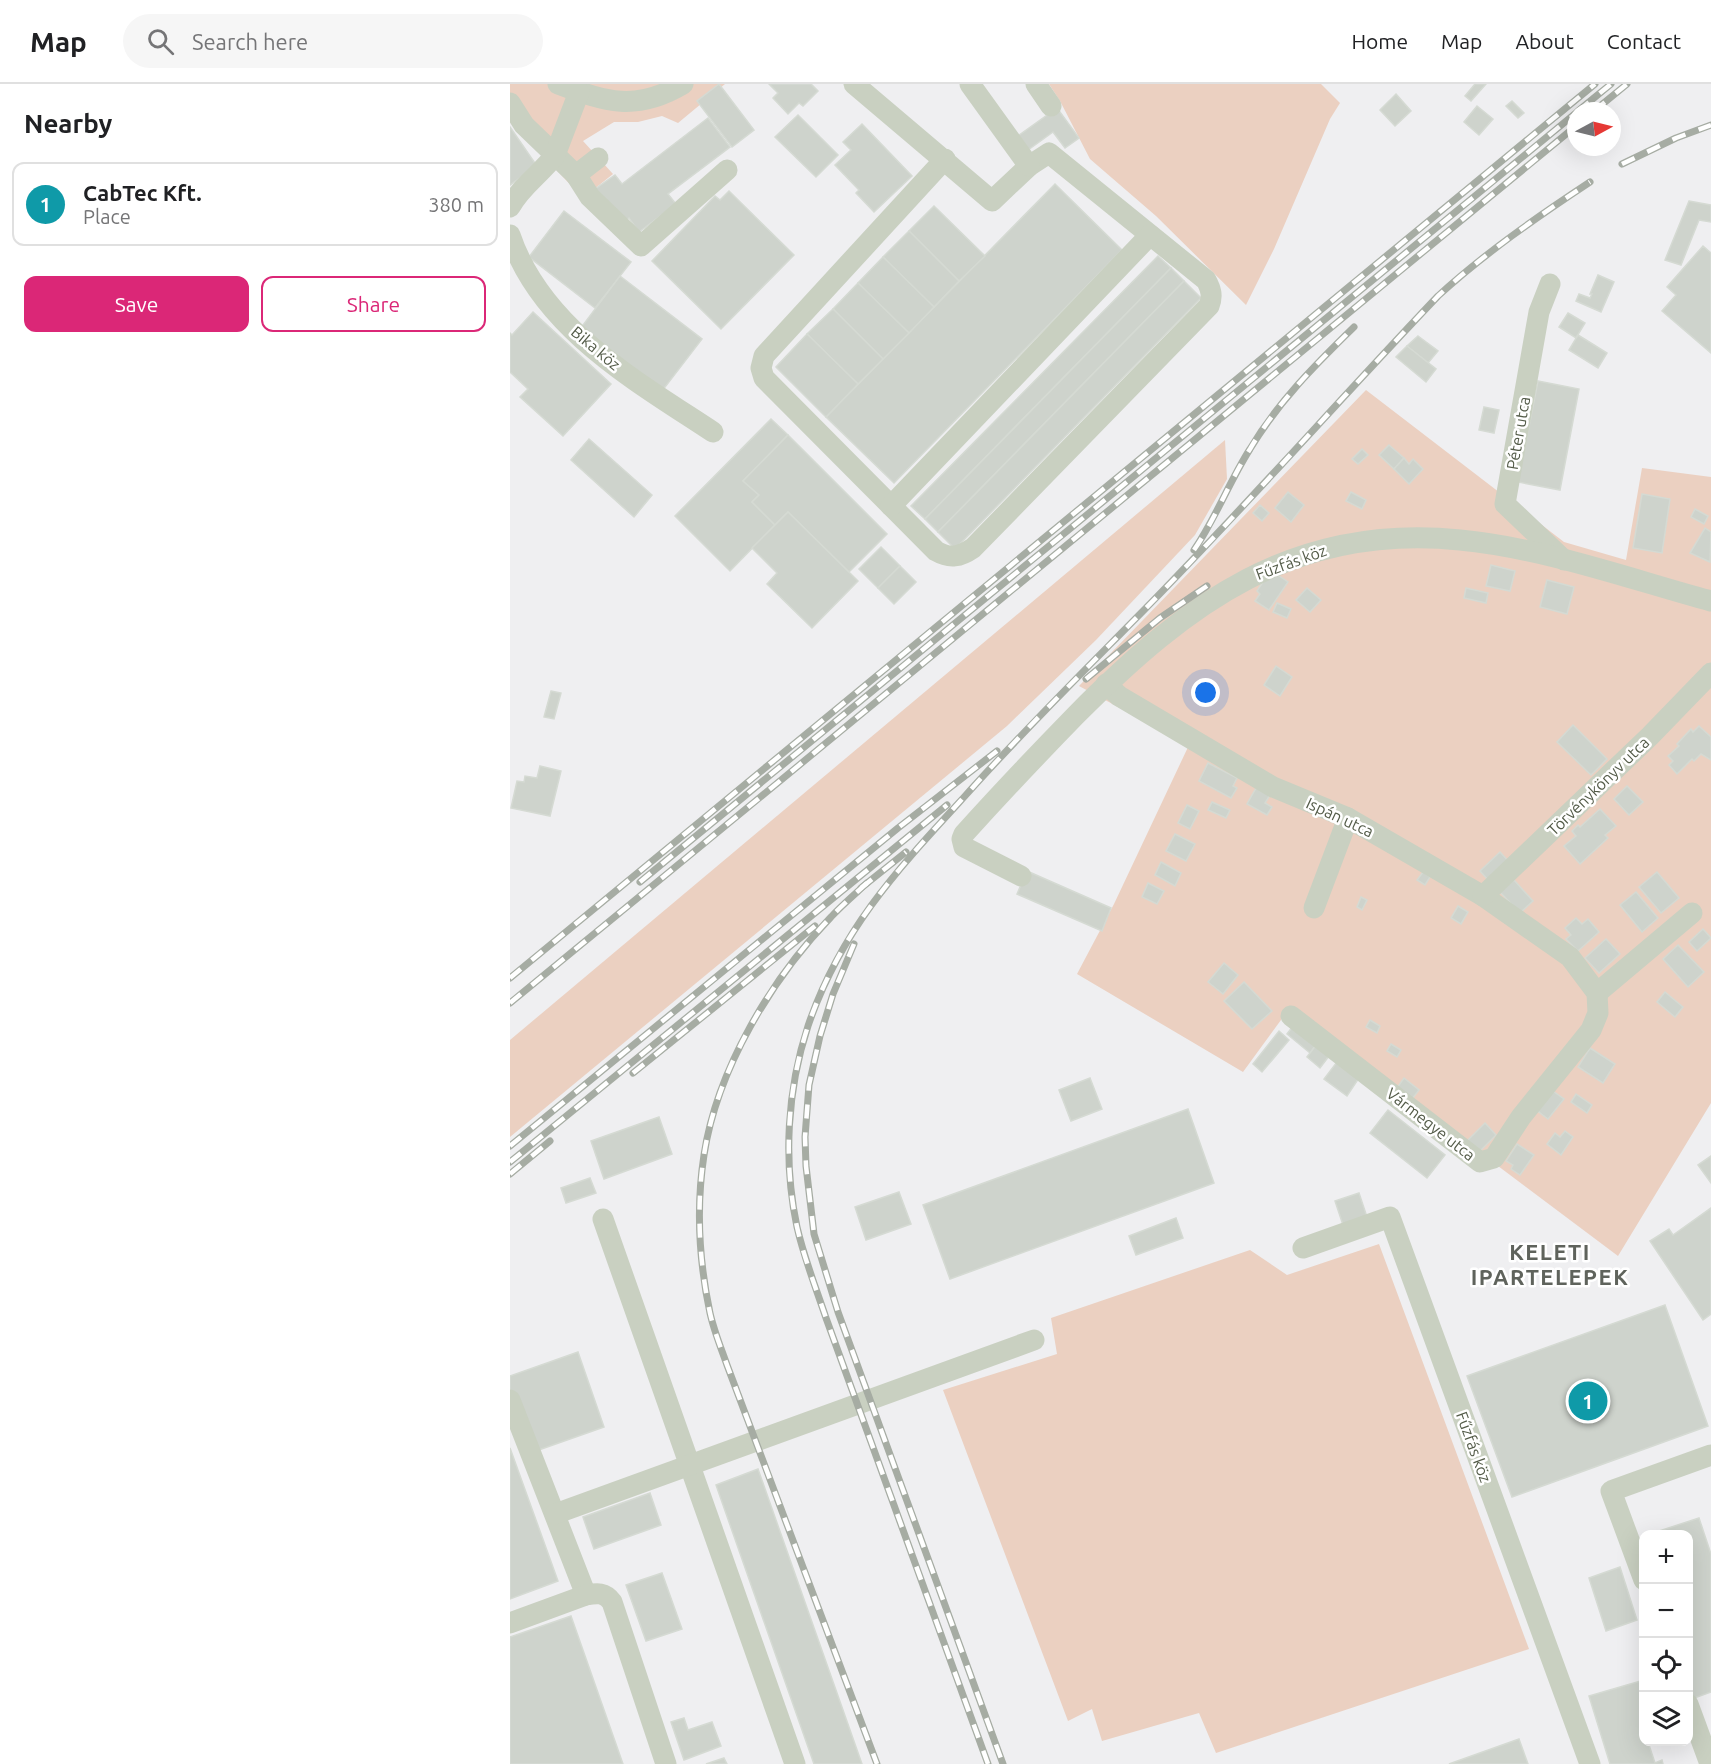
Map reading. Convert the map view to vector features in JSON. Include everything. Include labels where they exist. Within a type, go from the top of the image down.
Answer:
[{"type":"street","points":[[558,84],[579,92],[632,102],[658,97],[683,84]]},
{"type":"street","points":[[854,84],[945,159],[992,201],[1029,165],[1049,153],[1206,280],[1211,289],[1212,298],[1209,306],[966,553],[948,557],[936,551],[764,378],[761,362],[764,356],[945,159]]},
{"type":"street","points":[[970,84],[1029,165]]},
{"type":"street","points":[[1036,84],[1051,106]]},
{"type":"street","points":[[510,207],[519,192],[549,164],[555,155],[579,92]]},
{"type":"street","points":[[510,103],[524,125],[576,175],[590,196],[641,246],[727,170]]},
{"type":"street","points":[[576,175],[598,158]]},
{"type":"street","name":"Bika köz","points":[[510,235],[522,265],[540,292],[566,322],[595,349],[643,386],[713,432]]},
{"type":"street","points":[[891,506],[1150,235]]},
{"type":"street","name":"Péter utca","points":[[1550,284],[1539,312],[1505,504],[1564,560]]},
{"type":"street","name":"Fűzfás köz","points":[[1021,876],[964,847],[962,839],[964,834],[1017,775],[1106,684],[1178,622],[1227,589],[1271,567],[1328,548],[1380,538],[1427,537],[1490,543],[1564,560],[1711,601]]},
{"type":"street","name":"Törvénykönyv utca","points":[[1483,896],[1650,736],[1711,673]]},
{"type":"street","name":"Ispán utca","points":[[1106,684],[1119,696],[1273,787],[1348,818],[1483,896],[1570,957],[1597,993]]},
{"type":"street","points":[[1314,908],[1348,818]]},
{"type":"street","points":[[1597,993],[1692,913]]},
{"type":"street","name":"Vármegye utca","points":[[1291,1016],[1480,1162],[1494,1158],[1521,1117],[1591,1030],[1598,1013],[1597,993]]},
{"type":"street","name":"Fűzfás köz","points":[[1303,1248],[1390,1217],[1590,1764]]},
{"type":"street","points":[[603,1220],[795,1764]]},
{"type":"street","points":[[555,1514],[1034,1340]]},
{"type":"street","points":[[510,1400],[586,1595]]},
{"type":"street","points":[[1639,1567],[1611,1491],[1711,1455]]},
{"type":"street","points":[[510,1623],[586,1595],[603,1594],[612,1602],[666,1764]]},
{"type":"street","points":[[1693,1709],[1704,1724],[1710,1764]]},
{"type":"shaded area","points":[[510,84],[725,84],[678,123],[662,116],[638,122],[614,122],[583,141],[613,174],[583,198],[510,121]]},
{"type":"shaded area","points":[[1049,84],[1321,84],[1340,103],[1330,119],[1274,249],[1246,305],[1156,216],[1090,159]]},
{"type":"shaded area","points":[[1366,390],[1564,542],[1626,560],[1642,468],[1711,477],[1711,1103],[1618,1256],[1289,1009],[1243,1072],[1077,974],[1114,904],[1189,745],[1079,686]]},
{"type":"shaded area","points":[[1225,440],[1227,479],[1195,535],[1096,640],[1007,726],[510,1137],[510,1040]]},
{"type":"shaded area","points":[[1379,1244],[1529,1649],[1216,1753],[1199,1713],[1102,1741],[1092,1709],[1068,1721],[943,1390],[1057,1354],[1051,1318],[1250,1250],[1287,1275]]},
{"type":"building","points":[[719,84],[754,130],[732,147],[697,101]]},
{"type":"building","points":[[769,84],[811,84],[818,91],[803,106],[799,103],[788,114],[773,98],[778,93]]},
{"type":"building","points":[[1475,84],[1486,84],[1471,101],[1465,96]]},
{"type":"building","points":[[1396,94],[1411,111],[1395,126],[1380,110]]},
{"type":"building","points":[[1512,101],[1524,113],[1518,118],[1506,106]]},
{"type":"building","points":[[1477,106],[1493,119],[1479,135],[1464,122]]},
{"type":"building","points":[[1057,108],[1079,138],[1065,148],[1053,132],[1028,150],[1018,136]]},
{"type":"building","points":[[798,115],[838,155],[816,177],[775,137]]},
{"type":"building","points":[[708,118],[730,147],[668,194],[676,204],[639,232],[629,218],[622,224],[595,189],[615,175],[622,184]]},
{"type":"building","points":[[862,124],[912,176],[874,212],[856,193],[859,190],[835,165],[851,150],[843,142]]},
{"type":"building","points":[[510,127],[537,166],[510,185]]},
{"type":"building","points":[[1055,184],[1122,250],[894,483],[826,417]]},
{"type":"building","points":[[729,191],[794,255],[721,329],[652,261],[715,196],[720,200]]},
{"type":"building","points":[[1689,201],[1711,205],[1711,222],[1699,220],[1681,265],[1665,260]]},
{"type":"building","points":[[934,206],[985,256],[959,281],[909,231]]},
{"type":"building","points":[[564,211],[631,262],[595,308],[529,257]]},
{"type":"building","points":[[909,231],[959,281],[934,307],[883,257]]},
{"type":"building","points":[[1703,246],[1711,253],[1711,353],[1662,311],[1676,295],[1667,287]]},
{"type":"building","points":[[1158,256],[1171,268],[925,519],[911,506]]},
{"type":"building","points":[[883,257],[934,307],[909,333],[858,283]]},
{"type":"building","points":[[1171,268],[1184,281],[938,532],[925,519]]},
{"type":"building","points":[[1598,275],[1614,282],[1601,312],[1576,301],[1579,294],[1590,298]]},
{"type":"building","points":[[620,276],[702,339],[662,391],[580,329]]},
{"type":"building","points":[[1184,281],[1201,298],[955,549],[938,532]]},
{"type":"building","points":[[858,283],[909,333],[883,359],[833,309]]},
{"type":"building","points":[[833,309],[883,359],[858,384],[807,334]]},
{"type":"building","points":[[533,312],[611,384],[563,436],[520,397],[528,389],[510,372],[510,333],[512,335]]},
{"type":"building","points":[[1568,313],[1585,323],[1576,338],[1559,327]]},
{"type":"building","points":[[807,334],[858,384],[826,417],[776,367]]},
{"type":"building","points":[[1578,335],[1607,353],[1598,368],[1569,350]]},
{"type":"building","points":[[1418,336],[1438,351],[1428,363],[1407,346]]},
{"type":"building","points":[[1407,346],[1436,369],[1426,382],[1396,357]]},
{"type":"building","points":[[1538,381],[1579,389],[1560,490],[1518,482]]},
{"type":"building","points":[[1484,407],[1499,410],[1494,433],[1479,430]]},
{"type":"building","points":[[771,419],[788,435],[743,481],[759,495],[752,502],[775,525],[730,571],[675,516]]},
{"type":"building","points":[[788,435],[887,534],[849,572],[788,512],[775,525],[752,502],[759,495],[743,481]]},
{"type":"building","points":[[589,439],[652,495],[634,517],[571,460]]},
{"type":"building","points":[[1389,445],[1404,458],[1394,469],[1379,455]]},
{"type":"building","points":[[1362,449],[1368,455],[1358,464],[1352,459]]},
{"type":"building","points":[[1404,458],[1409,464],[1413,459],[1423,469],[1409,484],[1394,469]]},
{"type":"building","points":[[1288,492],[1304,505],[1291,522],[1275,508]]},
{"type":"building","points":[[1351,492],[1366,500],[1362,509],[1346,501]]},
{"type":"building","points":[[1642,494],[1670,499],[1662,553],[1633,548]]},
{"type":"building","points":[[1260,505],[1269,513],[1262,521],[1253,513]]},
{"type":"building","points":[[1695,509],[1708,516],[1704,524],[1691,517]]},
{"type":"building","points":[[788,512],[858,581],[812,628],[767,584],[777,573],[752,548]]},
{"type":"building","points":[[1705,528],[1711,532],[1710,562],[1690,553]]},
{"type":"building","points":[[881,547],[900,566],[878,588],[859,569]]},
{"type":"building","points":[[1491,565],[1515,571],[1510,591],[1486,586]]},
{"type":"building","points":[[900,566],[916,582],[894,604],[878,588]]},
{"type":"building","points":[[1275,573],[1288,582],[1269,610],[1255,601],[1260,594],[1257,591],[1266,577]]},
{"type":"building","points":[[1547,580],[1574,587],[1567,614],[1540,607]]},
{"type":"building","points":[[1307,588],[1321,600],[1310,612],[1296,600]]},
{"type":"building","points":[[1466,588],[1488,593],[1486,603],[1464,598]]},
{"type":"building","points":[[1277,603],[1291,609],[1287,618],[1273,612]]},
{"type":"building","points":[[1276,666],[1292,677],[1280,696],[1264,685]]},
{"type":"building","points":[[551,691],[561,693],[554,719],[544,717]]},
{"type":"building","points":[[1573,725],[1607,759],[1591,775],[1557,742]]},
{"type":"building","points":[[1699,726],[1711,737],[1711,760],[1701,754],[1694,761],[1692,759],[1677,774],[1669,765],[1673,761],[1668,756],[1679,746],[1677,744],[1691,729],[1693,732]]},
{"type":"building","points":[[1208,763],[1237,778],[1233,786],[1237,788],[1231,798],[1199,781]]},
{"type":"building","points":[[540,766],[561,771],[550,816],[511,808],[517,781],[524,782],[525,776],[537,778]]},
{"type":"building","points":[[1627,786],[1643,802],[1629,815],[1614,799]]},
{"type":"building","points":[[1256,788],[1270,795],[1265,803],[1272,807],[1267,815],[1247,804]]},
{"type":"building","points":[[1212,802],[1230,810],[1226,818],[1208,810]]},
{"type":"building","points":[[1187,805],[1199,811],[1190,829],[1178,823]]},
{"type":"building","points":[[1600,809],[1616,826],[1605,835],[1608,838],[1580,864],[1564,846],[1576,836],[1572,831]]},
{"type":"building","points":[[1175,834],[1195,844],[1186,861],[1166,851]]},
{"type":"building","points":[[1500,852],[1511,864],[1491,883],[1480,871]]},
{"type":"building","points":[[1161,862],[1181,873],[1175,886],[1155,875]]},
{"type":"building","points":[[1027,871],[1111,908],[1102,931],[1017,894]]},
{"type":"building","points":[[1423,872],[1430,877],[1425,885],[1417,880]]},
{"type":"building","points":[[1657,872],[1679,898],[1661,913],[1639,887]]},
{"type":"building","points":[[1514,880],[1533,901],[1520,913],[1500,892]]},
{"type":"building","points":[[1148,883],[1164,891],[1157,904],[1142,897]]},
{"type":"building","points":[[1636,892],[1658,918],[1642,932],[1620,905]]},
{"type":"building","points":[[1361,897],[1367,900],[1362,910],[1357,907]]},
{"type":"building","points":[[1458,906],[1468,912],[1461,924],[1451,918]]},
{"type":"building","points":[[1576,918],[1582,924],[1588,919],[1599,932],[1578,951],[1566,939],[1571,935],[1565,928]]},
{"type":"building","points":[[1703,929],[1711,938],[1697,951],[1689,942]]},
{"type":"building","points":[[1606,939],[1620,954],[1599,973],[1585,958]]},
{"type":"building","points":[[1678,945],[1704,972],[1688,987],[1663,959]]},
{"type":"building","points":[[1224,963],[1238,975],[1223,994],[1208,982]]},
{"type":"building","points":[[1244,982],[1272,1011],[1252,1029],[1224,1001]]},
{"type":"building","points":[[1665,992],[1683,1007],[1675,1017],[1657,1002]]},
{"type":"building","points":[[1370,1020],[1380,1026],[1377,1033],[1366,1027]]},
{"type":"building","points":[[1293,1026],[1316,1045],[1310,1053],[1287,1034]]},
{"type":"building","points":[[1279,1031],[1289,1040],[1262,1072],[1253,1064]]},
{"type":"building","points":[[1391,1044],[1401,1050],[1397,1057],[1387,1051]]},
{"type":"building","points":[[1316,1045],[1329,1056],[1320,1068],[1307,1057]]},
{"type":"building","points":[[1590,1048],[1615,1064],[1603,1083],[1578,1067]]},
{"type":"building","points":[[1337,1062],[1359,1078],[1347,1096],[1324,1079]]},
{"type":"building","points":[[1090,1078],[1102,1109],[1071,1121],[1059,1090]]},
{"type":"building","points":[[1404,1078],[1419,1090],[1409,1103],[1394,1092]]},
{"type":"building","points":[[1550,1089],[1564,1099],[1548,1119],[1535,1109]]},
{"type":"building","points":[[1576,1094],[1592,1105],[1587,1113],[1571,1102]]},
{"type":"building","points":[[1188,1109],[1214,1183],[950,1279],[923,1205]]},
{"type":"building","points":[[1388,1110],[1445,1155],[1427,1178],[1370,1133]]},
{"type":"building","points":[[659,1117],[672,1154],[604,1179],[591,1141]]},
{"type":"building","points":[[1485,1123],[1496,1135],[1478,1153],[1467,1141]]},
{"type":"building","points":[[1565,1131],[1573,1137],[1561,1155],[1547,1144],[1555,1133],[1560,1137]]},
{"type":"building","points":[[1517,1144],[1534,1155],[1520,1175],[1511,1169],[1513,1165],[1506,1161]]},
{"type":"building","points":[[1711,1156],[1711,1183],[1698,1165]]},
{"type":"building","points":[[590,1178],[596,1193],[566,1203],[561,1188]]},
{"type":"building","points":[[899,1192],[911,1224],[866,1240],[855,1207]]},
{"type":"building","points":[[1359,1193],[1367,1217],[1343,1225],[1335,1201]]},
{"type":"building","points":[[1711,1208],[1711,1314],[1703,1320],[1650,1241],[1669,1229],[1673,1235]]},
{"type":"building","points":[[1176,1218],[1183,1238],[1136,1255],[1129,1236]]},
{"type":"building","points":[[1665,1305],[1708,1426],[1512,1497],[1467,1376]]},
{"type":"building","points":[[578,1352],[604,1427],[533,1452],[510,1389],[510,1376]]},
{"type":"building","points":[[510,1448],[558,1581],[510,1599]]},
{"type":"building","points":[[758,1469],[862,1764],[814,1764],[716,1485]]},
{"type":"building","points":[[650,1493],[661,1525],[594,1549],[583,1517]]},
{"type":"building","points":[[1699,1518],[1711,1554],[1711,1692],[1693,1699],[1693,1530],[1662,1530]]},
{"type":"building","points":[[1620,1567],[1637,1620],[1606,1631],[1589,1578]]},
{"type":"building","points":[[662,1573],[682,1629],[646,1641],[626,1585]]},
{"type":"building","points":[[571,1616],[623,1764],[510,1764],[510,1637]]},
{"type":"building","points":[[1639,1681],[1639,1746],[1649,1746],[1655,1763],[1662,1760],[1663,1764],[1610,1764],[1589,1696]]},
{"type":"building","points":[[684,1718],[688,1730],[712,1722],[721,1746],[684,1760],[671,1722]]},
{"type":"building","points":[[1519,1739],[1528,1764],[1449,1764]]},
{"type":"building","points":[[724,1758],[727,1764],[706,1764]]},
{"type":"railway","points":[[510,978],[1595,84]]},
{"type":"railway","points":[[1589,102],[1611,84]]},
{"type":"railway","points":[[1605,102],[1627,84]]},
{"type":"railway","points":[[640,882],[1567,120]]},
{"type":"railway","points":[[1622,164],[1676,138],[1711,125]]},
{"type":"railway","points":[[510,1003],[1567,133]]},
{"type":"railway","points":[[988,1764],[826,1318],[797,1227],[790,1177],[789,1126],[795,1075],[808,1026],[821,991],[855,930],[874,902],[917,849],[1054,701],[1183,570],[1438,296],[1512,236],[1590,182]]},
{"type":"railway","points":[[1194,550],[1242,462],[1273,415],[1311,370],[1354,327]]},
{"type":"railway","points":[[1086,679],[1160,618],[1207,586]]},
{"type":"railway","points":[[510,1146],[898,828],[997,751]]},
{"type":"railway","points":[[510,1162],[947,805]]},
{"type":"railway","points":[[861,888],[906,852]]},
{"type":"railway","points":[[867,883],[831,917],[788,968],[768,996],[734,1058],[711,1123],[704,1155],[699,1214],[703,1274],[716,1333],[877,1764]]},
{"type":"railway","points":[[633,1073],[815,926]]},
{"type":"railway","points":[[854,944],[833,994],[820,1036],[809,1085],[805,1137],[814,1234],[838,1312],[1003,1764]]},
{"type":"railway","points":[[510,1174],[550,1141]]},
{"type":"place","name":"CabTec Kft.","points":[[1588,1401]]},
{"type":"district","name":"KELETI IPARTELEPEK","points":[[1550,1264]]}]
